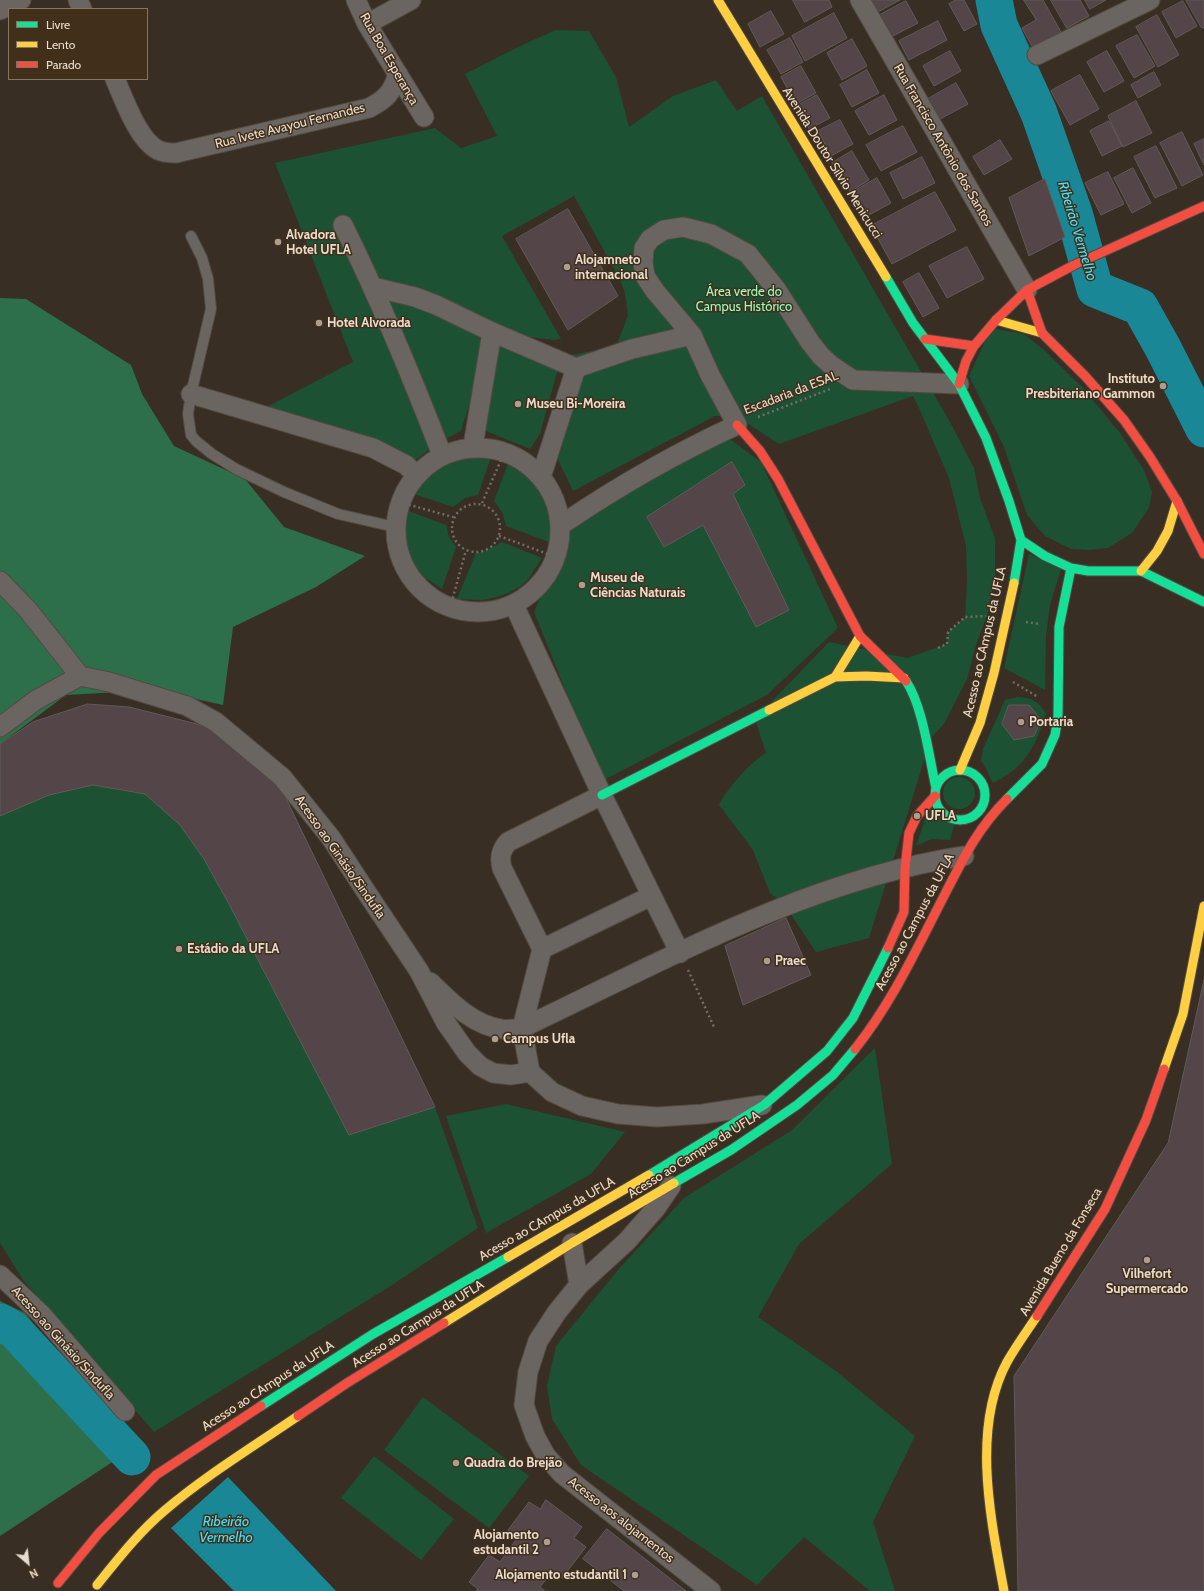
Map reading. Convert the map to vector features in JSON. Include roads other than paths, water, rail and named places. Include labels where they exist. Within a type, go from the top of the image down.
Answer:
[{"type":"street","points":[[0,10],[20,0]]},
{"type":"street","name":"Rua Boa Esperança","points":[[356,0],[367,24],[424,117]]},
{"type":"street","points":[[367,24],[411,0]]},
{"type":"street","name":"Avenida Doutor Sílvio Menicucci","points":[[718,0],[913,323],[959,384],[986,438],[1009,501],[1021,540]]},
{"type":"street","name":"Rua Francisco Antônio dos Santos","points":[[860,0],[1027,290]]},
{"type":"street","points":[[1037,55],[1150,0]]},
{"type":"street","name":"Rua Ivete Avayou Fernandes","points":[[115,80],[141,134],[149,144],[158,150],[176,154],[369,108],[388,96],[394,86],[398,74]]},
{"type":"street","points":[[936,792],[941,779],[950,772],[960,770],[972,772],[981,780],[986,791],[984,803],[978,814],[970,818],[960,820],[951,818],[943,813],[938,806],[918,707],[912,690],[904,678],[860,636],[778,479],[760,451],[737,425],[710,375],[692,335],[655,291],[645,276],[642,262],[644,248],[650,239],[664,230],[683,227],[711,234],[748,254],[776,289],[810,342],[821,356],[832,366],[853,380],[959,384],[966,361],[974,346],[996,320],[1027,290],[1074,265],[1204,206]]},
{"type":"street","points":[[343,225],[373,288],[413,381],[442,455]]},
{"type":"street","points":[[373,288],[415,297],[429,302],[492,332],[576,368],[632,349],[692,335]]},
{"type":"street","points":[[1027,290],[1042,332],[1124,420],[1150,457],[1177,501],[1204,554]]},
{"type":"street","points":[[996,320],[1042,332]]},
{"type":"street","points":[[473,446],[492,332]]},
{"type":"street","points":[[925,340],[974,346]]},
{"type":"street","points":[[541,477],[576,368]]},
{"type":"street","points":[[191,394],[373,448],[406,465],[415,474]]},
{"type":"street","points":[[561,524],[601,497],[695,444],[737,425]]},
{"type":"street","points":[[473,446],[505,451],[534,467],[553,493],[561,524],[556,557],[540,585],[514,605],[482,613],[450,608],[422,592],[402,566],[394,534],[399,502],[415,474],[442,455],[473,446]]},
{"type":"street","points":[[1141,571],[1157,551],[1168,531],[1177,501]]},
{"type":"street","points":[[1021,540],[1045,556],[1071,568],[1088,571],[1141,571],[1204,602]]},
{"type":"street","name":"Acesso ao CAmpus da UFLA","points":[[960,770],[980,723],[994,673],[1014,585],[1021,540]]},
{"type":"street","name":"Acesso ao Campus da UFLA","points":[[100,1588],[127,1548],[164,1511],[215,1473],[347,1384],[572,1243],[731,1150],[798,1105],[833,1075],[871,1028],[897,986],[964,856],[983,825],[1042,764],[1055,735],[1058,717],[1060,627],[1071,568]]},
{"type":"street","points":[[0,581],[28,610],[80,676],[36,700],[0,726]]},
{"type":"street","points":[[514,605],[602,795],[680,953]]},
{"type":"street","points":[[836,677],[860,636]]},
{"type":"street","name":"Acesso ao Ginásio/Sindufla","points":[[80,676],[109,682],[187,706],[216,722],[282,777],[331,838],[419,971],[446,1023],[467,1053],[480,1066],[493,1074],[510,1075],[530,1072]]},
{"type":"street","points":[[764,1105],[703,1114],[657,1117],[618,1114],[582,1106],[552,1092],[530,1072],[522,1028],[542,949],[502,868],[500,855],[508,842],[836,677],[866,676],[904,678]]},
{"type":"street","name":"Acesso ao CAmpus da UFLA","points":[[50,1590],[58,1583],[99,1533],[156,1475],[230,1425],[373,1334],[584,1214],[723,1131],[764,1105],[827,1051],[853,1018],[884,958],[904,912],[905,868],[910,833],[917,816],[936,792]]},
{"type":"street","points":[[978,814],[983,825]]},
{"type":"street","points":[[419,971],[453,1004],[485,1025],[501,1029],[522,1028],[759,917],[864,879],[939,860],[964,856]]},
{"type":"street","points":[[542,949],[651,896]]},
{"type":"street","name":"Avenida Bueno da Fonseca","points":[[1004,1591],[993,1529],[987,1460],[987,1431],[993,1399],[1007,1362],[1062,1279],[1105,1209],[1146,1120],[1183,1014],[1204,906]]},
{"type":"street","name":"Acesso aos alojamentos","points":[[671,1186],[656,1208],[627,1241],[579,1285],[557,1312],[538,1341],[528,1372],[524,1405],[535,1436],[546,1456],[562,1474],[711,1591]]},
{"type":"street","points":[[572,1243],[579,1285]]},
{"type":"street","name":"Acesso ao Ginásio/Sindufla","points":[[0,1276],[42,1315],[125,1411]]},
{"type":"street","name":"Acesso ao CAmpus da UFLA","points":[[58,1583],[73,1579]]},
{"type":"street","points":[[88,1580],[100,1588]]},
{"type":"lane","points":[[191,236],[202,258],[208,279],[211,309],[191,394],[188,414],[192,435],[196,441],[212,454],[236,469],[284,492],[338,514],[395,527]]},
{"type":"water","name":"Ribeirão Vermelho","points":[[228,1477],[336,1591],[234,1591],[171,1528]]},
{"type":"waterway","name":"Ribeirão Vermelho","points":[[994,0],[999,25],[1039,113],[1074,213],[1095,289],[1140,307],[1163,348],[1204,429]]},
{"type":"waterway","name":"Ribeirão Vermelho","points":[[0,1322],[14,1330],[132,1457]]},
{"type":"place","name":"Alvadora Hotel UFLA","points":[[278,242]]},
{"type":"place","name":"Alojamneto internacional","points":[[567,267]]},
{"type":"place","name":"Hotel Alvorada","points":[[319,323]]},
{"type":"place","name":"Instituto Presbiteriano Gammon","points":[[1163,386]]},
{"type":"place","name":"Museu Bi-Moreira","points":[[518,404]]},
{"type":"place","name":"Museu de Ciências Naturais","points":[[582,585]]},
{"type":"place","name":"Portaria","points":[[1021,722]]},
{"type":"place","name":"UFLA","points":[[917,816]]},
{"type":"place","name":"Estádio da UFLA","points":[[179,949]]},
{"type":"place","name":"Praec","points":[[767,961]]},
{"type":"place","name":"Campus Ufla","points":[[495,1039]]},
{"type":"place","name":"Vilhefort Supermercado","points":[[1147,1260]]},
{"type":"place","name":"Quadra do Brejão","points":[[456,1463]]},
{"type":"place","name":"Alojamento estudantil 2","points":[[547,1542]]},
{"type":"place","name":"Alojamento estudantil 1","points":[[635,1575]]},
{"type":"park label","name":"Área verde do Campus Histórico","points":[[744,300]]}]
